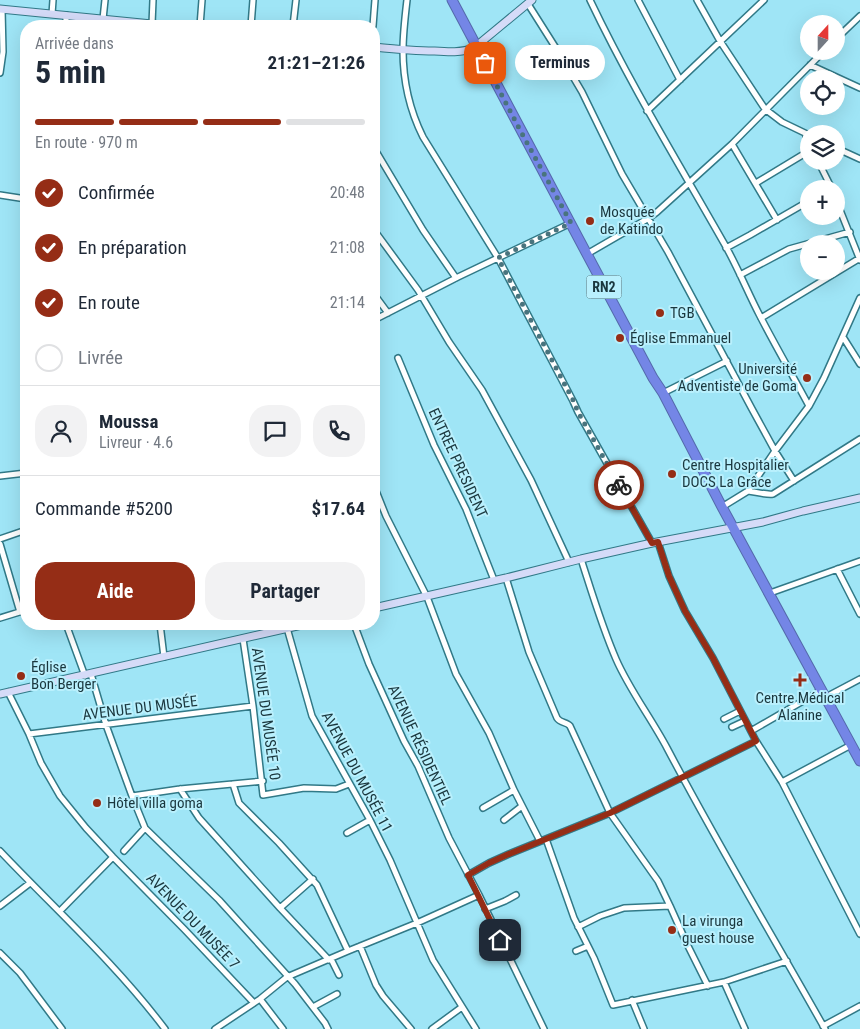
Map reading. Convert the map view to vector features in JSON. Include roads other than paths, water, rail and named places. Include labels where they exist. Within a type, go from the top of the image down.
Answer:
[{"type":"highway","name":"RN2","points":[[452,0],[653,378],[663,393],[722,507],[859,757]]},
{"type":"street","points":[[52,14],[53,0]]},
{"type":"street","points":[[103,19],[105,0]]},
{"type":"street","points":[[152,20],[153,0]]},
{"type":"street","points":[[200,20],[202,0]]},
{"type":"street","points":[[251,20],[252,0]]},
{"type":"street","points":[[294,20],[296,0]]},
{"type":"street","points":[[373,20],[375,0]]},
{"type":"street","points":[[407,0],[403,50],[407,84],[413,115],[417,125],[498,258],[578,412],[655,543],[685,611],[713,658],[756,741],[782,782],[860,934]]},
{"type":"street","points":[[590,0],[647,111],[726,248],[761,318],[809,406]]},
{"type":"street","points":[[638,0],[680,80]]},
{"type":"street","points":[[697,0],[720,41],[766,109],[782,122],[800,131]]},
{"type":"street","points":[[647,111],[764,0]]},
{"type":"street","points":[[380,48],[467,51],[476,46],[528,2],[582,92],[622,174],[649,218],[775,451],[794,481]]},
{"type":"street","points":[[0,73],[2,52],[1,9],[110,20]]},
{"type":"street","points":[[66,15],[66,20]]},
{"type":"street","points":[[845,30],[860,16]]},
{"type":"street","points":[[587,254],[649,218],[732,144],[815,60]]},
{"type":"street","points":[[810,65],[860,88]]},
{"type":"street","points":[[732,144],[778,220]]},
{"type":"street","points":[[845,152],[860,159]]},
{"type":"street","points":[[756,183],[800,156]]},
{"type":"street","points":[[380,158],[422,230],[456,278]]},
{"type":"street","points":[[0,196],[20,198]]},
{"type":"street","points":[[726,248],[800,207]]},
{"type":"street","points":[[761,318],[860,259],[845,221]]},
{"type":"street","points":[[380,317],[571,223]]},
{"type":"street","points":[[740,275],[789,249],[850,232]]},
{"type":"street","points":[[380,238],[422,296],[449,342],[482,390],[531,480],[569,562]]},
{"type":"street","points":[[722,507],[748,491],[809,406],[824,378],[860,298]]},
{"type":"street","points":[[380,302],[388,313]]},
{"type":"street","points":[[843,337],[860,364]]},
{"type":"street","name":"ENTREE PRESIDENT","points":[[398,358],[434,445],[466,509],[494,580]]},
{"type":"street","points":[[663,393],[726,361]]},
{"type":"street","points":[[748,491],[773,494],[860,439]]},
{"type":"street","points":[[0,476],[20,474]]},
{"type":"street","points":[[380,607],[581,559],[763,522],[860,498]]},
{"type":"street","points":[[380,501],[427,597],[456,674],[489,734],[514,790],[540,841]]},
{"type":"street","points":[[0,539],[20,532]]},
{"type":"street","points":[[0,544],[20,612],[0,618]]},
{"type":"street","points":[[581,559],[598,614],[625,678],[652,720],[682,777],[824,1027],[860,1006]]},
{"type":"street","points":[[770,592],[860,561]]},
{"type":"street","points":[[837,568],[860,614]]},
{"type":"street","points":[[506,578],[529,652],[550,704],[558,720],[570,726],[610,813],[658,881],[708,986]]},
{"type":"street","points":[[69,630],[88,675],[132,796],[146,828],[219,900],[295,984],[326,1023],[328,1029]]},
{"type":"street","points":[[161,630],[164,657]]},
{"type":"street","points":[[0,694],[243,639],[273,630]]},
{"type":"street","name":"AVENUE DU MUSÉE 11","points":[[284,630],[310,711],[390,860],[433,960],[476,1029]]},
{"type":"street","name":"AVENUE RÉSIDENTIEL","points":[[356,630],[378,686],[418,766],[449,838],[544,1029]]},
{"type":"street","name":"AVENUE DU MUSÉE 10","points":[[243,639],[254,706],[263,794],[304,788],[336,789],[349,784]]},
{"type":"street","points":[[751,731],[824,693],[860,679]]},
{"type":"street","name":"AVENUE DU MUSÉE 7","points":[[8,692],[41,763],[60,796],[113,857],[254,1003]]},
{"type":"street","name":"AVENUE DU MUSÉE","points":[[29,734],[254,706]]},
{"type":"street","points":[[724,719],[740,711]]},
{"type":"street","points":[[732,727],[745,721]]},
{"type":"street","points":[[468,875],[489,863],[610,813],[756,741]]},
{"type":"street","points":[[782,782],[851,744]]},
{"type":"street","points":[[132,796],[263,781]]},
{"type":"street","points":[[233,784],[238,802],[313,879],[348,951]]},
{"type":"street","points":[[180,789],[199,818],[280,908],[330,959],[339,975]]},
{"type":"street","points":[[482,808],[514,790]]},
{"type":"street","points":[[504,820],[522,806]]},
{"type":"street","points":[[347,833],[370,820]]},
{"type":"street","points":[[124,851],[146,828]]},
{"type":"street","points":[[546,840],[563,891],[599,969],[613,1005],[724,982],[787,961]]},
{"type":"street","points":[[0,852],[125,979],[165,1029]]},
{"type":"street","points":[[60,911],[113,857]]},
{"type":"street","points":[[280,908],[313,879]]},
{"type":"street","points":[[0,906],[30,882]]},
{"type":"street","points":[[215,1029],[260,999],[287,976],[417,923],[479,895]]},
{"type":"street","points":[[485,909],[516,895]]},
{"type":"street","points":[[578,927],[600,916],[624,908],[670,906]]},
{"type":"street","points":[[360,946],[376,985],[411,1029]]},
{"type":"street","points":[[576,951],[588,946]]},
{"type":"street","points":[[0,953],[20,973],[62,1029]]},
{"type":"street","points":[[724,982],[745,1029]]},
{"type":"street","points":[[313,1006],[337,994]]},
{"type":"street","points":[[260,999],[283,1029]]},
{"type":"street","points":[[632,1000],[644,1029]]},
{"type":"street","points":[[432,1029],[462,1007]]},
{"type":"place","name":"Terminus","points":[[485,63]]},
{"type":"place","name":"Mosquée de Katindo","points":[[590,221]]},
{"type":"place","name":"TGB","points":[[660,313]]},
{"type":"place","name":"Église Emmanuel","points":[[620,338]]},
{"type":"place","name":"Université Adventiste de Goma","points":[[807,378]]},
{"type":"place","name":"Centre Hospitalier DOCS La Grâce","points":[[672,474]]},
{"type":"place","name":"Église Bon Berger","points":[[21,676]]},
{"type":"place","name":"Centre Médical Alanine","points":[[800,680]]},
{"type":"place","name":"Hôtel villa goma","points":[[97,803]]},
{"type":"place","name":"La virunga guest house","points":[[672,930]]}]
